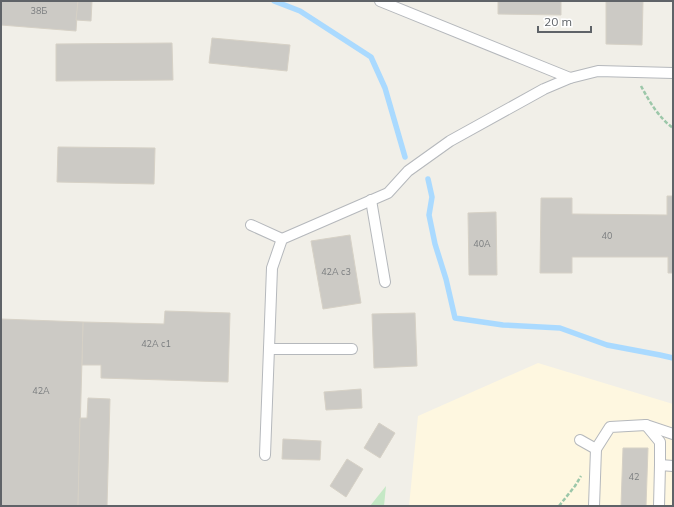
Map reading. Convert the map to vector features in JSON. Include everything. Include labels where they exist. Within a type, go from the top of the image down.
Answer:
[{"type":"lane","points":[[380,1],[570,78]]},
{"type":"lane","points":[[265,455],[272,268],[282,239],[388,193],[408,171],[450,141],[544,89],[570,78],[598,71],[673,73]]},
{"type":"lane","points":[[371,200],[386,282]]},
{"type":"lane","points":[[251,225],[282,239]]},
{"type":"lane","points":[[269,349],[352,350]]},
{"type":"lane","points":[[594,506],[596,449],[610,427],[646,425],[673,434]]},
{"type":"lane","points":[[646,425],[660,442],[659,506]]},
{"type":"lane","points":[[580,440],[596,449]]},
{"type":"lane","points":[[660,465],[673,466]]},
{"type":"path","points":[[560,506],[582,474]]},
{"type":"shaded area","points":[[538,363],[673,404],[673,506],[409,506],[418,416]]},
{"type":"green space","points":[[386,486],[384,506],[370,506]]},
{"type":"building","points":[[1,1],[78,1],[76,31],[1,25]]},
{"type":"building","points":[[78,1],[92,1],[91,21],[76,20]]},
{"type":"building","points":[[498,1],[561,1],[561,15],[498,14]]},
{"type":"building","points":[[606,1],[643,1],[642,45],[606,44]]},
{"type":"building","points":[[212,38],[290,45],[287,71],[209,63]]},
{"type":"building","points":[[172,43],[173,80],[56,81],[56,44]]},
{"type":"building","points":[[58,147],[155,148],[154,184],[57,182]]},
{"type":"building","points":[[667,196],[673,196],[673,273],[668,273],[668,257],[572,257],[572,273],[540,273],[541,198],[572,198],[572,214],[667,215]]},
{"type":"building","points":[[496,212],[497,275],[469,275],[468,213]]},
{"type":"building","points":[[350,235],[361,303],[323,309],[311,241]]},
{"type":"building","points":[[165,311],[230,313],[228,382],[101,378],[101,365],[82,365],[83,322],[164,324]]},
{"type":"building","points":[[415,313],[417,366],[374,368],[372,314]]},
{"type":"building","points":[[1,319],[83,322],[78,506],[1,506]]},
{"type":"building","points":[[361,389],[362,408],[326,410],[324,392]]},
{"type":"building","points":[[88,398],[110,399],[107,506],[78,506],[80,418],[87,418]]},
{"type":"building","points":[[379,423],[395,433],[380,458],[364,448]]},
{"type":"building","points":[[283,439],[321,441],[320,460],[282,459]]},
{"type":"building","points":[[623,448],[648,448],[646,506],[621,506]]},
{"type":"building","points":[[347,459],[363,469],[346,497],[330,486]]},
{"type":"waterway","points":[[274,1],[300,11],[371,57],[385,88],[405,157]]},
{"type":"waterway","points":[[428,179],[432,197],[429,215],[435,244],[446,279],[455,318],[503,325],[560,328],[607,345],[673,358]]}]
